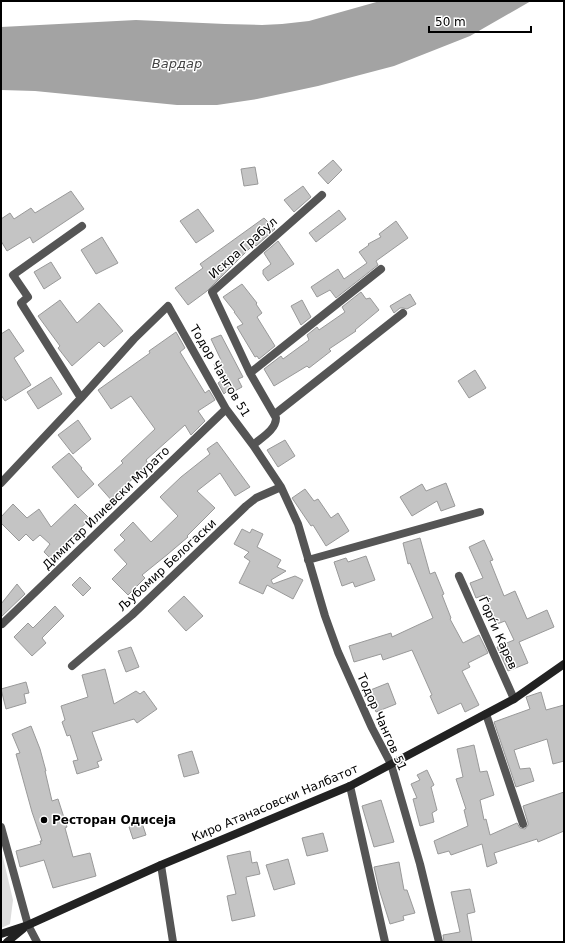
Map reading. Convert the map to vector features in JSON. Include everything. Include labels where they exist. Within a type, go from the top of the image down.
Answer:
[{"type":"street","name":"Искра Грабул","points":[[275,414],[250,373],[212,292],[322,195]]},
{"type":"street","points":[[81,398],[21,303],[28,297],[13,275],[82,226]]},
{"type":"street","points":[[250,373],[381,269]]},
{"type":"street","name":"Тодор Чангов 51","points":[[1,483],[134,339],[168,306],[226,409],[281,487],[298,524],[325,616],[338,652],[372,728],[391,764],[420,864],[440,942]]},
{"type":"street","points":[[252,444],[274,426],[276,421],[275,414],[403,313]]},
{"type":"street","name":"Димитар Илиевски Мурато","points":[[2,624],[226,409]]},
{"type":"street","name":"Љубомир Белогаски","points":[[72,666],[132,615],[246,506],[256,498],[281,487]]},
{"type":"street","points":[[308,560],[480,512]]},
{"type":"street","name":"Ѓорѓи Карев","points":[[460,576],[514,699]]},
{"type":"street","name":"Киро Атанасовски Налбатот","points":[[28,925],[161,865],[350,786],[514,699],[564,664]]},
{"type":"street","points":[[486,714],[523,824]]},
{"type":"street","points":[[350,786],[385,942]]},
{"type":"street","points":[[1,827],[28,925],[36,942]]},
{"type":"street","points":[[161,865],[173,942]]},
{"type":"street","points":[[1,934],[28,925]]},
{"type":"street","points":[[7,942],[28,925]]},
{"type":"shaded area","points":[[1,849],[13,900],[10,924],[1,928]]},
{"type":"water","name":"Вардар","points":[[380,1],[531,1],[470,36],[394,66],[318,86],[257,99],[217,105],[177,105],[35,91],[1,90],[1,27],[136,20],[225,24],[282,24],[309,21]]},
{"type":"building","points":[[333,160],[342,170],[328,184],[318,173]]},
{"type":"building","points":[[255,167],[258,184],[244,186],[241,169]]},
{"type":"building","points":[[303,186],[311,197],[294,212],[284,200]]},
{"type":"building","points":[[71,191],[84,209],[33,243],[30,237],[7,251],[1,241],[1,219],[10,213],[14,219],[31,208],[35,213]]},
{"type":"building","points":[[198,209],[214,231],[196,243],[180,221]]},
{"type":"building","points":[[339,210],[346,219],[316,242],[309,233]]},
{"type":"building","points":[[264,218],[275,229],[256,246],[254,244],[207,291],[188,305],[175,288],[203,268],[200,264]]},
{"type":"building","points":[[396,221],[408,238],[376,261],[378,265],[336,298],[330,290],[317,297],[311,287],[338,269],[344,279],[367,263],[359,252],[369,245],[368,244],[381,237],[379,234]]},
{"type":"building","points":[[102,237],[118,263],[96,274],[81,250]]},
{"type":"building","points":[[278,241],[294,264],[268,281],[263,274],[263,270],[271,264],[264,253]]},
{"type":"building","points":[[51,262],[61,278],[44,289],[34,272]]},
{"type":"building","points":[[242,284],[257,303],[256,304],[262,313],[257,317],[275,346],[259,359],[257,356],[255,357],[237,327],[243,324],[223,297]]},
{"type":"building","points":[[361,292],[366,299],[370,298],[379,310],[355,330],[356,331],[329,349],[331,351],[309,368],[307,366],[274,386],[264,369],[281,356],[283,359],[309,340],[307,335],[317,327],[319,330],[345,312],[342,307]]},
{"type":"building","points":[[410,294],[416,304],[407,309],[400,308],[394,313],[390,306]]},
{"type":"building","points":[[60,300],[77,323],[99,303],[123,331],[104,347],[99,342],[72,366],[58,348],[60,346],[38,316]]},
{"type":"building","points":[[302,300],[311,317],[301,325],[291,306]]},
{"type":"building","points":[[9,329],[24,351],[14,358],[31,385],[5,401],[1,395],[1,334]]},
{"type":"building","points":[[176,332],[185,348],[180,352],[205,393],[209,390],[215,400],[198,411],[205,421],[191,435],[185,425],[146,460],[148,464],[126,485],[129,488],[113,502],[98,485],[123,463],[121,461],[155,429],[131,396],[111,409],[98,390],[150,353],[149,351]]},
{"type":"building","points":[[221,335],[243,377],[238,379],[242,387],[229,394],[227,391],[224,394],[218,383],[222,380],[214,364],[221,360],[211,339]]},
{"type":"building","points":[[475,370],[486,388],[469,398],[458,381]]},
{"type":"building","points":[[51,377],[62,394],[38,409],[27,392]]},
{"type":"building","points":[[78,420],[91,439],[73,454],[58,435]]},
{"type":"building","points":[[285,440],[295,456],[278,467],[267,450]]},
{"type":"building","points":[[217,442],[250,487],[235,496],[220,473],[197,491],[215,508],[187,536],[188,537],[142,575],[145,578],[128,595],[112,579],[127,564],[114,550],[125,540],[120,535],[133,522],[151,542],[178,516],[160,497],[181,477],[210,454],[207,449]]},
{"type":"building","points":[[69,453],[94,484],[78,498],[52,467]]},
{"type":"building","points":[[446,483],[455,506],[441,511],[437,501],[412,516],[400,497],[422,484],[426,491]]},
{"type":"building","points":[[305,489],[314,501],[318,499],[331,518],[338,513],[349,531],[326,546],[313,525],[311,526],[292,498]]},
{"type":"building","points":[[13,504],[27,518],[39,509],[51,527],[75,504],[90,519],[69,539],[71,541],[52,560],[44,552],[50,544],[40,535],[33,541],[26,534],[19,541],[1,523],[1,517]]},
{"type":"building","points":[[242,529],[250,533],[252,529],[263,534],[257,547],[281,560],[277,567],[286,571],[271,580],[273,584],[295,576],[303,580],[293,599],[267,585],[263,594],[239,583],[250,561],[244,557],[249,552],[234,544]]},
{"type":"building","points":[[420,538],[430,574],[435,572],[444,594],[442,595],[451,618],[450,619],[463,643],[479,635],[488,653],[468,663],[470,667],[462,671],[479,705],[465,712],[461,703],[438,714],[430,696],[432,695],[412,650],[383,660],[381,654],[354,662],[349,646],[391,633],[392,637],[433,618],[410,563],[408,564],[403,543]]},
{"type":"building","points":[[484,540],[493,560],[490,561],[504,596],[515,591],[527,619],[547,610],[554,627],[519,642],[528,663],[508,671],[497,647],[514,640],[505,621],[497,624],[484,595],[476,598],[470,583],[483,578],[469,547]]},
{"type":"building","points":[[366,556],[375,580],[355,587],[353,582],[342,586],[334,562],[346,558],[348,562]]},
{"type":"building","points":[[80,577],[91,588],[83,596],[72,585]]},
{"type":"building","points":[[17,584],[25,594],[1,617],[1,604]]},
{"type":"building","points":[[184,596],[203,616],[186,631],[168,611]]},
{"type":"building","points":[[55,606],[64,616],[42,638],[46,643],[32,656],[14,637],[28,623],[33,628]]},
{"type":"building","points":[[131,647],[139,667],[126,672],[118,651]]},
{"type":"building","points":[[105,669],[114,704],[136,691],[140,694],[144,691],[157,709],[137,723],[134,719],[92,732],[102,760],[97,762],[99,767],[77,774],[73,761],[78,760],[70,735],[67,736],[62,722],[65,720],[61,706],[88,697],[82,675]]},
{"type":"building","points":[[26,682],[29,693],[24,694],[26,703],[6,709],[1,689]]},
{"type":"building","points":[[388,683],[396,704],[376,712],[368,691]]},
{"type":"building","points":[[541,692],[546,710],[564,705],[564,761],[553,764],[547,739],[514,750],[520,769],[530,768],[534,781],[516,787],[494,722],[530,709],[526,697]]},
{"type":"building","points":[[31,726],[40,749],[52,801],[58,799],[67,827],[65,828],[73,857],[90,853],[96,876],[53,888],[44,860],[20,867],[16,851],[41,844],[40,841],[42,841],[32,812],[16,754],[20,753],[12,734]]},
{"type":"building","points":[[474,745],[480,772],[487,771],[494,795],[480,800],[484,820],[486,819],[490,835],[517,823],[520,828],[525,829],[528,823],[523,806],[564,792],[564,831],[538,842],[537,839],[494,853],[497,863],[487,867],[482,844],[451,855],[449,851],[438,854],[434,841],[468,826],[464,810],[466,809],[456,779],[463,777],[457,749]]},
{"type":"building","points":[[192,751],[199,773],[184,777],[178,755]]},
{"type":"building","points":[[427,770],[434,785],[431,787],[437,810],[432,813],[434,822],[420,826],[413,799],[417,798],[411,784],[420,780],[417,775]]},
{"type":"building","points":[[381,800],[394,842],[374,847],[362,806]]},
{"type":"building","points":[[142,823],[146,835],[133,839],[129,827]]},
{"type":"building","points":[[323,833],[328,851],[307,856],[302,838]]},
{"type":"building","points":[[250,851],[252,863],[257,862],[260,874],[246,877],[255,916],[232,921],[227,896],[236,894],[227,856]]},
{"type":"building","points":[[288,859],[295,884],[274,890],[266,865]]},
{"type":"building","points":[[399,862],[404,890],[407,890],[415,913],[403,916],[404,920],[390,924],[374,867]]},
{"type":"building","points":[[470,889],[475,912],[467,914],[472,942],[444,942],[443,935],[460,932],[451,892]]},
{"type":"place","name":"Ресторан Одисеја","points":[[44,820]]}]
